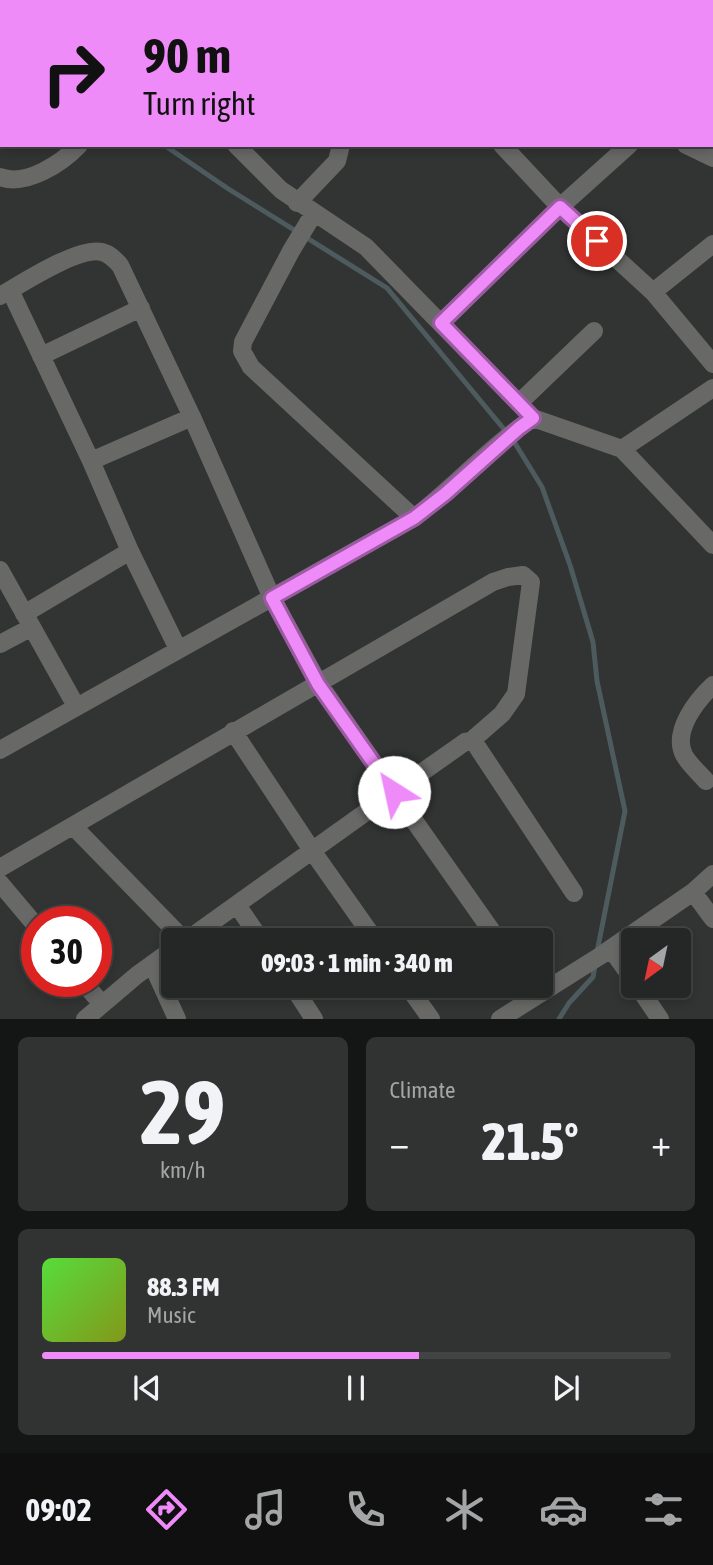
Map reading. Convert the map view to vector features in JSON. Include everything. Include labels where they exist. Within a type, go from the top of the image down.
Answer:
[{"type":"street","points":[[0,177],[20,179],[48,169],[77,147]]},
{"type":"street","points":[[238,147],[297,203],[309,220],[366,247],[519,403],[526,423]]},
{"type":"street","points":[[297,203],[337,161],[340,147]]},
{"type":"street","points":[[504,147],[560,207],[653,292],[713,365]]},
{"type":"street","points":[[441,323],[560,207],[627,147]]},
{"type":"street","points":[[691,147],[713,158]]},
{"type":"street","points":[[309,220],[243,342],[242,351],[251,367],[414,518]]},
{"type":"street","points":[[653,292],[713,244]]},
{"type":"street","points":[[178,649],[41,356],[5,293],[86,252],[101,252],[120,265],[192,417],[272,598],[318,684],[490,928]]},
{"type":"street","points":[[41,356],[141,308]]},
{"type":"street","points":[[519,403],[594,331]]},
{"type":"street","points":[[622,449],[713,388]]},
{"type":"street","points":[[91,461],[192,417]]},
{"type":"street","points":[[0,750],[414,518],[526,423]]},
{"type":"street","points":[[526,423],[622,449],[713,545]]},
{"type":"street","points":[[0,644],[28,620],[130,551]]},
{"type":"street","points":[[0,570],[76,706]]},
{"type":"street","points":[[0,868],[493,582],[523,575],[531,582],[516,694],[502,714],[471,741],[465,742],[203,928]]},
{"type":"street","points":[[706,781],[684,754],[680,738],[686,721],[704,693],[713,685]]},
{"type":"street","points":[[233,732],[367,928]]},
{"type":"street","points":[[471,741],[574,893]]},
{"type":"street","points":[[73,825],[174,928]]},
{"type":"street","points":[[553,982],[606,953],[693,892],[713,874]]},
{"type":"street","points":[[0,883],[21,908]]},
{"type":"street","points":[[693,892],[713,919]]},
{"type":"street","points":[[237,905],[253,928]]},
{"type":"street","points":[[606,953],[621,968]]},
{"type":"street","points":[[85,1019],[161,958]]},
{"type":"street","points":[[152,964],[177,1019]]},
{"type":"street","points":[[96,997],[102,1004]]},
{"type":"street","points":[[300,998],[314,1019]]},
{"type":"street","points":[[416,998],[431,1019]]},
{"type":"street","points":[[500,1019],[528,998]]},
{"type":"street","points":[[645,998],[660,1019]]},
{"type":"waterway","points":[[167,147],[227,188],[387,288],[513,440],[542,487],[570,565],[593,642],[597,681],[625,811],[597,952]]},
{"type":"waterway","points":[[559,1019],[569,1003],[593,977],[595,965]]},
{"type":"route","points":[[394,792],[318,684],[272,598],[414,518],[533,418],[441,323],[560,207],[597,241]]}]
